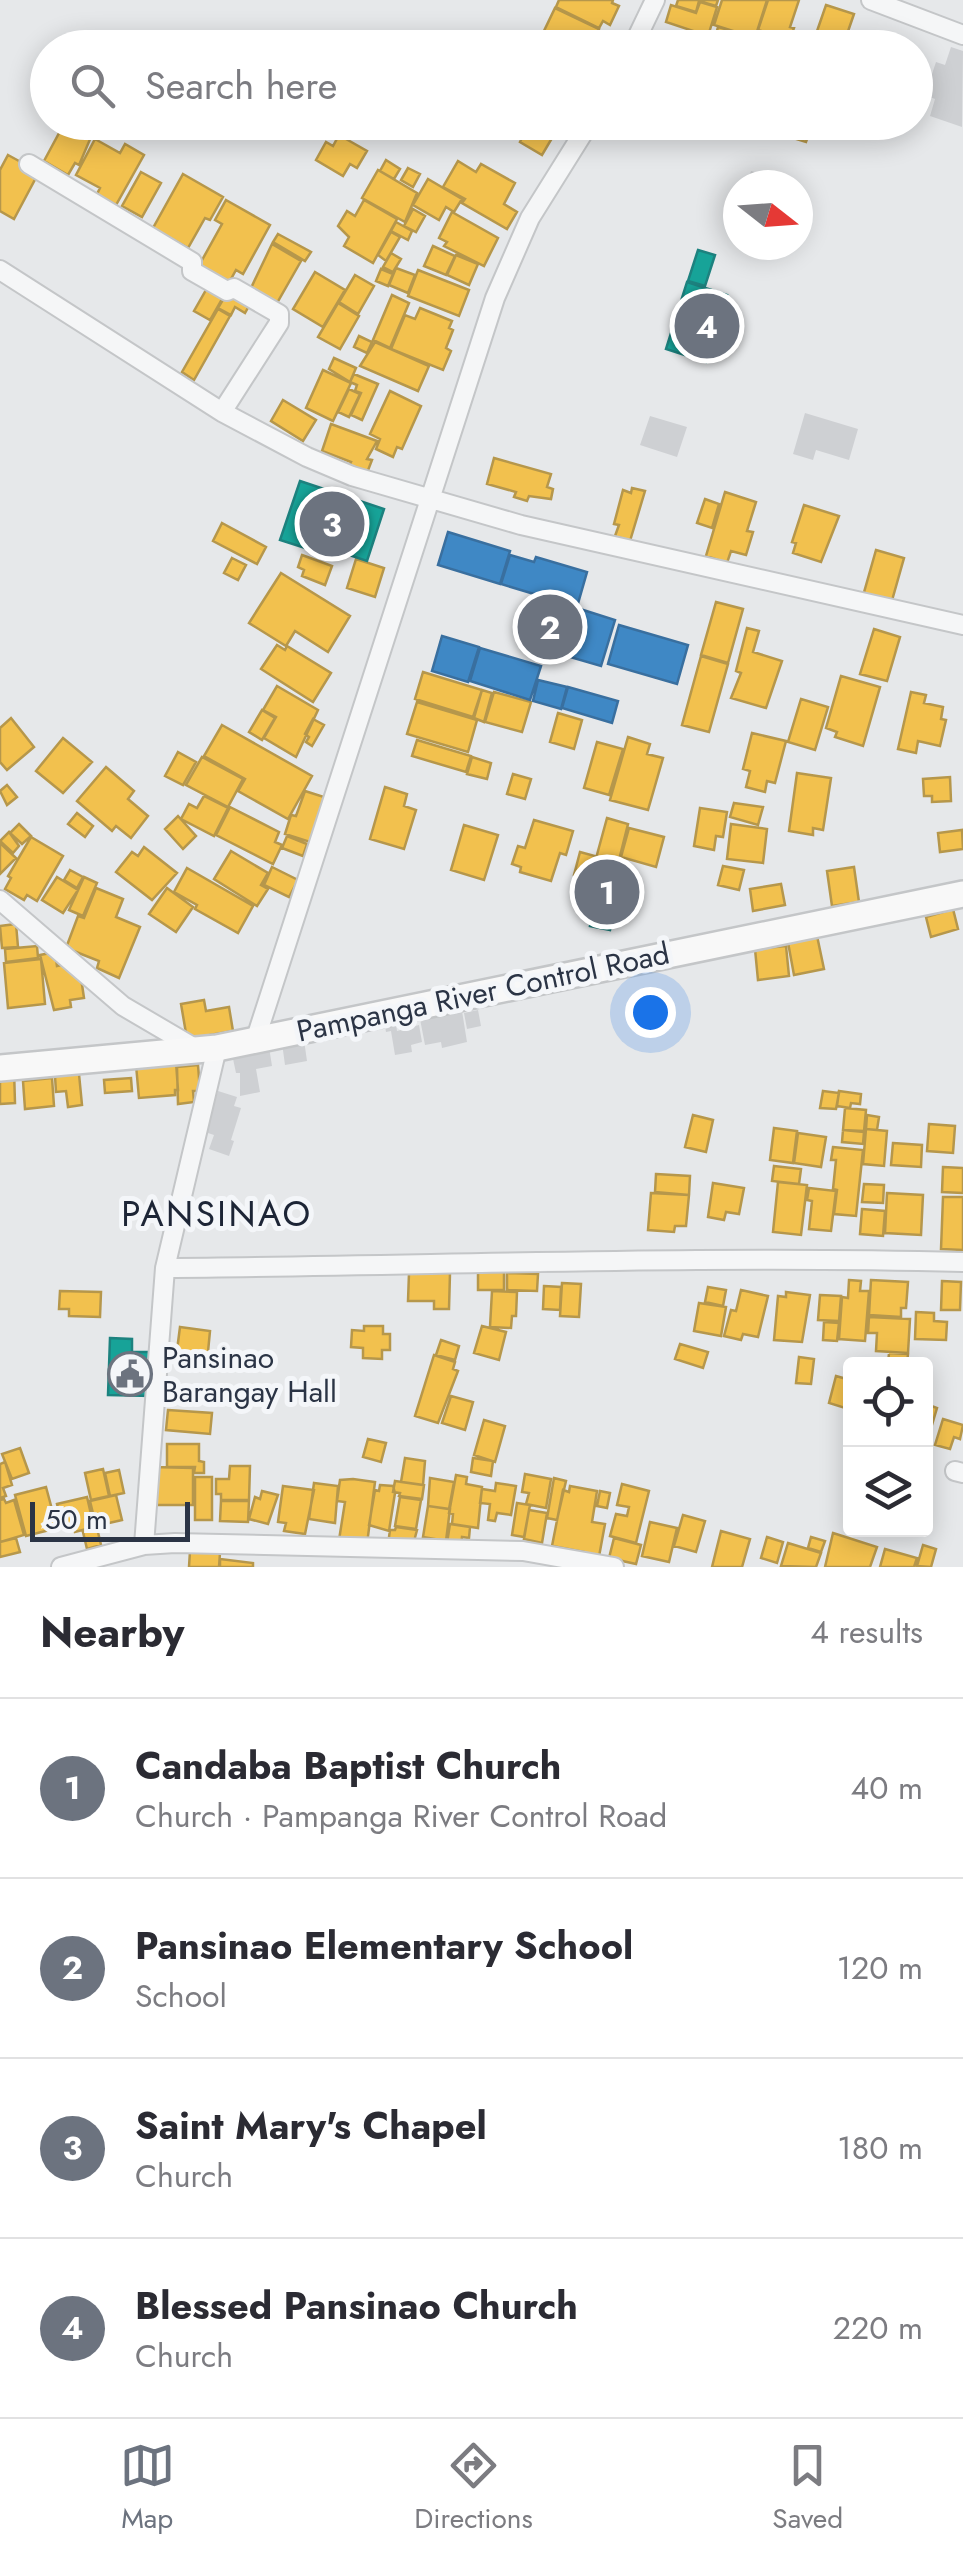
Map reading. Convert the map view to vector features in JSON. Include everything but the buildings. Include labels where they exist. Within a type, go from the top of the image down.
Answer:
[{"type":"main road","name":"Pampanga River Control Road","points":[[0,1068],[208,1049],[963,894]]},
{"type":"street","points":[[641,30],[655,0]]},
{"type":"street","points":[[870,0],[963,35]]},
{"type":"street","points":[[256,1038],[495,298],[517,243],[579,140]]},
{"type":"street","points":[[29,164],[192,262],[192,271],[227,291],[234,288],[279,314],[279,323],[222,412]]},
{"type":"street","points":[[0,270],[222,412],[337,470],[520,525],[963,625]]},
{"type":"street","points":[[0,900],[123,1006],[208,1049],[164,1268],[144,1545]]},
{"type":"street","points":[[164,1268],[792,1258],[963,1262]]},
{"type":"street","points":[[61,1567],[144,1545],[522,1551],[614,1567]]},
{"type":"place","name":"Blessed Pansinao Church","points":[[707,326]]},
{"type":"place","name":"Saint Mary's Chapel","points":[[332,524]]},
{"type":"place","name":"Pansinao Elementary School","points":[[550,627]]},
{"type":"place","name":"Candaba Baptist Church","points":[[607,892]]},
{"type":"place","name":"Pansinao Barangay Hall","points":[[130,1374]]},
{"type":"district","name":"PANSINAO","points":[[217,1214]]}]
